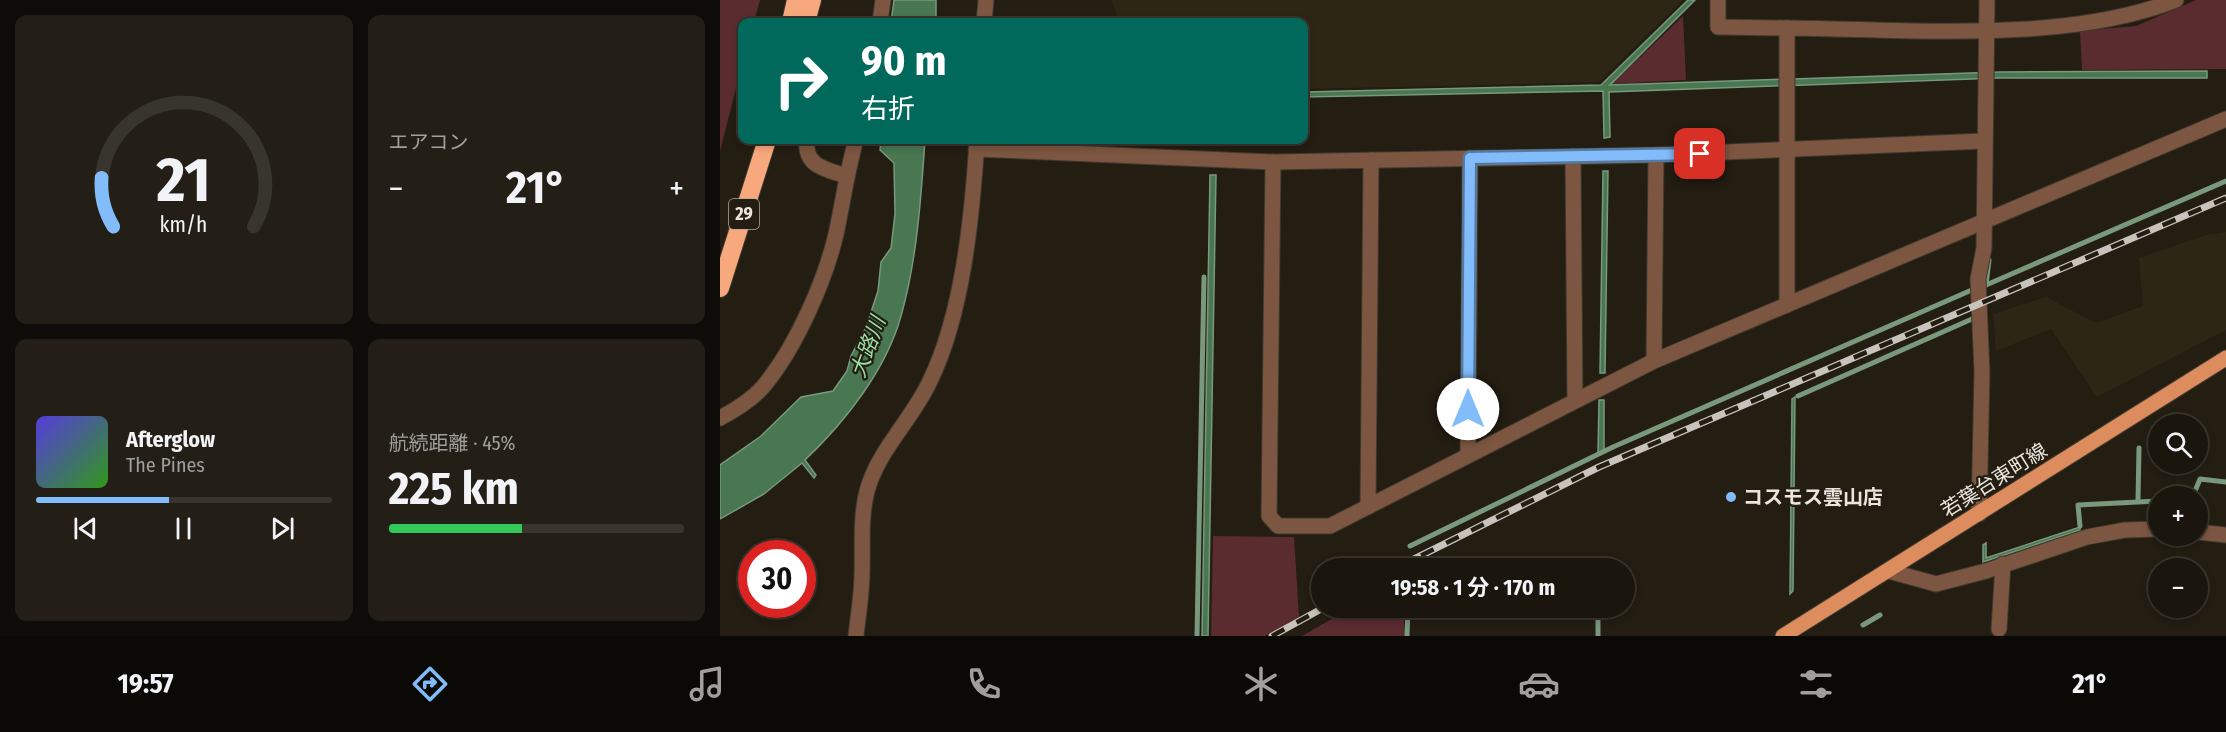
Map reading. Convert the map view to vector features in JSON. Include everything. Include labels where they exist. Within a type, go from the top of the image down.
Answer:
[{"type":"highway","points":[[792,18],[796,0]]},
{"type":"highway","points":[[807,18],[812,0]]},
{"type":"highway","name":"29","points":[[720,288],[766,144]]},
{"type":"main road","name":"若葉台東町線","points":[[1783,636],[2226,358]]},
{"type":"street","points":[[880,18],[883,0]]},
{"type":"street","points":[[984,18],[986,0]]},
{"type":"street","points":[[1718,0],[1718,27],[1986,30],[2099,22],[2136,7],[2176,0]]},
{"type":"street","points":[[1979,514],[1982,372],[1978,279],[1984,248],[1982,224],[1987,0]]},
{"type":"street","points":[[1787,28],[1789,151],[1787,305]]},
{"type":"street","points":[[1273,162],[1269,516],[1278,526],[1330,526],[1575,399],[1654,361],[2226,119]]},
{"type":"street","points":[[856,636],[862,573],[861,525],[867,491],[877,463],[913,412],[930,381],[942,352],[965,250],[976,145],[1273,162],[1656,155],[1984,141]]},
{"type":"street","points":[[807,144],[807,155],[811,162],[846,176]]},
{"type":"street","points":[[720,418],[739,408],[766,384],[786,355],[818,289],[836,235],[846,176],[855,144]]},
{"type":"street","points":[[1654,361],[1656,155]]},
{"type":"street","points":[[1573,156],[1575,399]]},
{"type":"street","points":[[1468,455],[1470,158]]},
{"type":"street","points":[[1368,507],[1371,160]]},
{"type":"street","points":[[1889,571],[1936,584],[2087,537],[2125,530],[2148,529]]},
{"type":"street","points":[[2208,533],[2226,536]]},
{"type":"street","points":[[1999,629],[2003,564]]},
{"type":"shaded area","points":[[720,0],[760,0],[755,18],[738,18],[738,81],[720,151]]},
{"type":"shaded area","points":[[1111,0],[1683,0],[1599,82],[1308,89],[1308,18],[1118,18]]},
{"type":"shaded area","points":[[2196,0],[2226,0],[2226,69],[2082,70],[2080,31],[2136,26]]},
{"type":"shaded area","points":[[1683,16],[1686,80],[1612,84]]},
{"type":"shaded area","points":[[2226,232],[2226,330],[2097,397],[2051,329],[1996,351],[1993,314],[2046,297],[2096,323],[2143,306],[2139,258],[2206,235]]},
{"type":"shaded area","points":[[1213,536],[1294,537],[1299,617],[1265,636],[1211,636]]},
{"type":"shaded area","points":[[1334,618],[1404,618],[1405,636],[1302,636]]},
{"type":"water","points":[[894,0],[936,0],[936,18],[892,18]]},
{"type":"water","points":[[1688,0],[1695,0],[1610,85],[2000,72],[2207,71],[2207,78],[1999,78],[1609,92],[1610,137],[1604,138],[1603,91],[1308,97],[1308,92],[1601,85]]},
{"type":"water","name":"大路川","points":[[881,144],[925,144],[915,251],[901,316],[894,336],[875,375],[862,394],[835,429],[805,460],[816,475],[814,478],[802,463],[764,494],[720,519],[720,465],[761,436],[801,397],[833,391],[847,371],[851,356],[866,327],[878,291],[881,262],[891,248],[895,214],[894,163],[880,150]]},
{"type":"water","points":[[1603,171],[1608,171],[1605,373],[1600,373]]},
{"type":"water","points":[[1210,175],[1216,175],[1208,636],[1202,636]]},
{"type":"water","points":[[1795,397],[1793,591],[1790,594],[1792,399]]},
{"type":"water","points":[[1599,400],[1604,400],[1604,450],[1598,453]]},
{"type":"water","points":[[2080,527],[2080,530],[1983,562],[1983,545],[1986,543],[1986,558]]},
{"type":"waterway","points":[[1986,285],[2226,181]]},
{"type":"waterway","points":[[1986,285],[1989,260]]},
{"type":"waterway","points":[[1197,636],[1204,277]]},
{"type":"waterway","points":[[1410,546],[1613,447],[1974,289]]},
{"type":"waterway","points":[[1798,396],[1972,319]]},
{"type":"waterway","points":[[2138,500],[2139,448]]},
{"type":"waterway","points":[[2197,486],[2200,479],[2226,482]]},
{"type":"waterway","points":[[2080,526],[2078,505],[2148,502]]},
{"type":"waterway","points":[[1863,625],[1880,615]]},
{"type":"waterway","points":[[1407,636],[1408,618]]},
{"type":"waterway","points":[[1598,618],[1598,636]]},
{"type":"railway","points":[[1416,558],[1599,467],[2226,198]]},
{"type":"railway","points":[[1272,636],[1311,615]]},
{"type":"place","name":"コスモス雲山店","points":[[1731,497]]},
{"type":"route","points":[[1468,409],[1470,158],[1700,154]]}]
